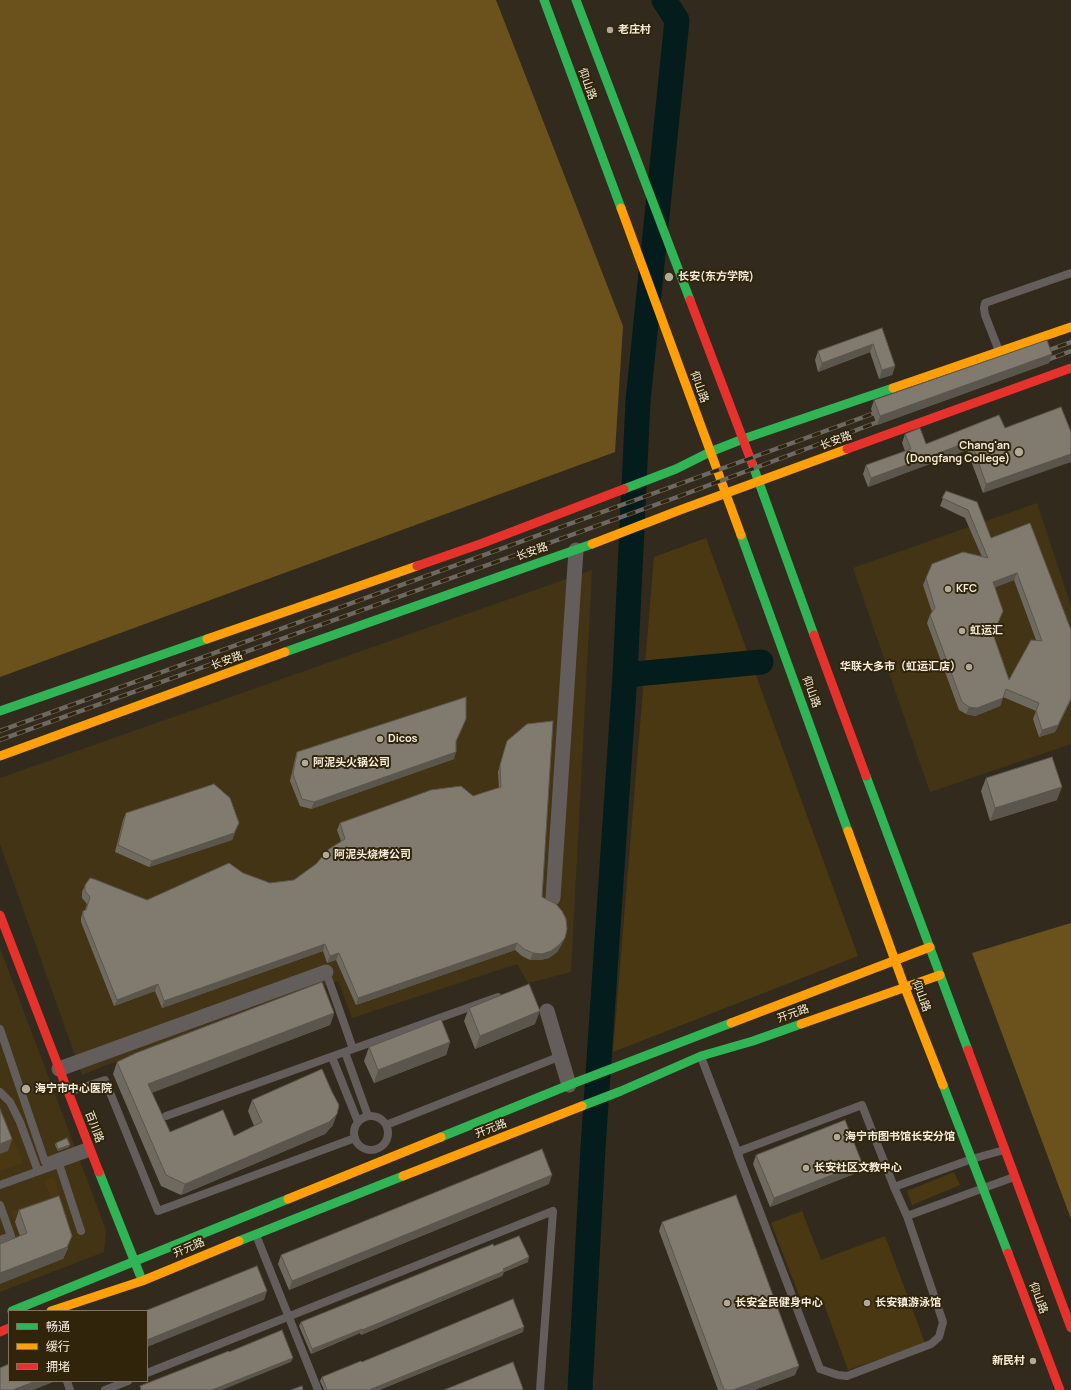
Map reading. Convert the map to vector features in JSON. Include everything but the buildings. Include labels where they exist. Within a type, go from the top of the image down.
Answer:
[{"type":"main road","name":"仰山路","points":[[544,0],[772,618],[905,988],[1060,1390]]},
{"type":"main road","name":"仰山路","points":[[576,0],[743,440],[1071,1328]]},
{"type":"main road","points":[[0,711],[476,546],[676,469],[710,452],[1071,327]]},
{"type":"main road","name":"长安路","points":[[0,756],[364,624],[582,548],[726,493],[1071,368]]},
{"type":"main road","name":"百川路","points":[[0,914],[142,1281]]},
{"type":"main road","name":"开元路","points":[[16,1310],[576,1082],[895,959],[930,947]]},
{"type":"main road","name":"开元路","points":[[54,1310],[142,1281],[255,1234],[621,1091],[701,1056],[753,1041],[940,975]]},
{"type":"street","points":[[553,898],[582,548]]},
{"type":"street","points":[[59,1069],[326,972]]},
{"type":"street","points":[[547,1011],[561,1056],[576,1082]]},
{"type":"lane","points":[[1000,352],[985,315],[985,303],[1071,273]]},
{"type":"lane","points":[[326,972],[353,1049]]},
{"type":"lane","points":[[166,1116],[508,993]]},
{"type":"lane","points":[[0,1029],[45,1162],[90,1149]]},
{"type":"lane","points":[[344,1052],[368,1116]]},
{"type":"lane","points":[[386,1126],[561,1056]]},
{"type":"lane","points":[[701,1056],[739,1156],[820,1369],[838,1375],[847,1376],[931,1344],[939,1337],[943,1322],[907,1216],[862,1105],[738,1152],[739,1156]]},
{"type":"lane","points":[[332,1057],[358,1122]]},
{"type":"lane","points":[[68,1092],[105,1080],[158,1211],[355,1138]]},
{"type":"lane","points":[[0,1092],[10,1102],[20,1122],[38,1172]]},
{"type":"lane","points":[[368,1116],[379,1118],[386,1126],[388,1131],[386,1141],[378,1148],[366,1149],[355,1138],[358,1122],[368,1116]]},
{"type":"lane","points":[[378,1148],[383,1160]]},
{"type":"lane","points":[[0,1185],[59,1164],[90,1149]]},
{"type":"lane","points":[[894,1187],[972,1159],[1005,1150]]},
{"type":"lane","points":[[59,1164],[81,1231]]},
{"type":"lane","points":[[907,1216],[1015,1176]]},
{"type":"lane","points":[[0,1205],[12,1236],[0,1240]]},
{"type":"lane","points":[[148,1373],[554,1210],[540,1390]]},
{"type":"lane","points":[[255,1234],[318,1390]]},
{"type":"lane","points":[[105,1390],[125,1382]]},
{"type":"shaded area","points":[[0,0],[496,0],[623,326],[615,452],[0,677]]},
{"type":"shaded area","points":[[1037,503],[1071,606],[1071,744],[930,792],[853,568]]},
{"type":"shaded area","points":[[706,538],[858,956],[613,1052],[654,557]]},
{"type":"shaded area","points":[[592,570],[571,972],[528,983],[517,964],[352,1018],[338,981],[82,1075],[0,844],[0,778]]},
{"type":"shaded area","points":[[1071,923],[1071,1219],[972,953]]},
{"type":"shaded area","name":"海宁市中心医院","points":[[0,948],[106,1230],[104,1252],[0,1292]]},
{"type":"shaded area","points":[[0,1106],[23,1163],[0,1171],[0,1154],[7,1151],[0,1132]]},
{"type":"shaded area","points":[[954,1172],[960,1185],[912,1205],[907,1191]]},
{"type":"shaded area","points":[[54,1177],[67,1217],[59,1223],[15,1222],[11,1211],[51,1197],[44,1180]]},
{"type":"shaded area","name":"长安镇游泳馆","points":[[802,1211],[821,1260],[885,1236],[925,1343],[848,1370],[821,1296],[802,1303],[771,1223]]},
{"type":"waterway","points":[[580,1390],[593,1148],[625,675],[638,401],[677,20],[664,0]]},
{"type":"waterway","points":[[625,675],[761,662]]},
{"type":"railway","points":[[1041,353],[1071,342]]},
{"type":"railway","points":[[1039,363],[1071,351]]},
{"type":"railway","points":[[0,731],[883,410]]},
{"type":"railway","points":[[0,740],[680,496],[886,419]]},
{"type":"traffic: fast","points":[[544,0],[621,208]]},
{"type":"traffic: fast","points":[[576,0],[690,300]]},
{"type":"traffic: fast","points":[[624,489],[676,469],[710,452],[743,439],[893,388]]},
{"type":"traffic: fast","points":[[752,463],[814,635]]},
{"type":"traffic: fast","points":[[741,535],[848,831]]},
{"type":"traffic: fast","points":[[285,652],[592,544]]},
{"type":"traffic: fast","points":[[0,711],[207,639]]},
{"type":"traffic: fast","points":[[866,776],[968,1050]]},
{"type":"traffic: fast","points":[[441,1137],[569,1085],[731,1023]]},
{"type":"traffic: fast","points":[[582,1106],[621,1091],[701,1056],[753,1041],[801,1024]]},
{"type":"traffic: fast","points":[[943,1085],[1008,1253]]},
{"type":"traffic: fast","points":[[99,1172],[140,1275]]},
{"type":"traffic: fast","points":[[239,1241],[403,1176]]},
{"type":"traffic: fast","points":[[14,1310],[288,1199]]},
{"type":"traffic: slow","points":[[621,208],[741,535]]},
{"type":"traffic: slow","points":[[893,388],[1071,327]]},
{"type":"traffic: slow","points":[[592,544],[847,449]]},
{"type":"traffic: slow","points":[[207,639],[417,566]]},
{"type":"traffic: slow","points":[[0,756],[285,652]]},
{"type":"traffic: slow","points":[[848,831],[905,988],[943,1085]]},
{"type":"traffic: slow","points":[[731,1023],[930,947]]},
{"type":"traffic: slow","points":[[801,1024],[940,975]]},
{"type":"traffic: slow","points":[[403,1176],[582,1106]]},
{"type":"traffic: slow","points":[[288,1199],[441,1137]]},
{"type":"traffic: slow","points":[[54,1310],[142,1281],[239,1241]]},
{"type":"traffic: jam","points":[[690,300],[752,463]]},
{"type":"traffic: jam","points":[[847,449],[1071,368]]},
{"type":"traffic: jam","points":[[417,566],[483,543],[624,489]]},
{"type":"traffic: jam","points":[[814,635],[866,776]]},
{"type":"traffic: jam","points":[[0,915],[99,1172]]},
{"type":"traffic: jam","points":[[968,1050],[1071,1328]]},
{"type":"traffic: jam","points":[[1008,1253],[1060,1390]]},
{"type":"traffic: jam","points":[[0,1332],[8,1328]]},
{"type":"place","name":"老庄村","points":[[610,30]]},
{"type":"place","name":"长安(东方学院)","points":[[669,277]]},
{"type":"place","name":"Chang'an (Dongfang College)","points":[[1019,452]]},
{"type":"place","name":"KFC","points":[[948,589]]},
{"type":"place","name":"虹运汇","points":[[962,631]]},
{"type":"place","name":"华联大多市（虹运汇店）","points":[[969,667]]},
{"type":"place","name":"Dicos","points":[[380,739]]},
{"type":"place","name":"阿泥头火锅公司","points":[[305,763]]},
{"type":"place","name":"阿泥头烧烤公司","points":[[326,855]]},
{"type":"place","name":"海宁市中心医院","points":[[26,1089]]},
{"type":"place","name":"海宁市图书馆长安分馆","points":[[837,1137]]},
{"type":"place","name":"长安社区文教中心","points":[[806,1168]]},
{"type":"place","name":"长安全民健身中心","points":[[727,1303]]},
{"type":"place","name":"长安镇游泳馆","points":[[867,1303]]},
{"type":"place","name":"新民村","points":[[1033,1361]]}]
